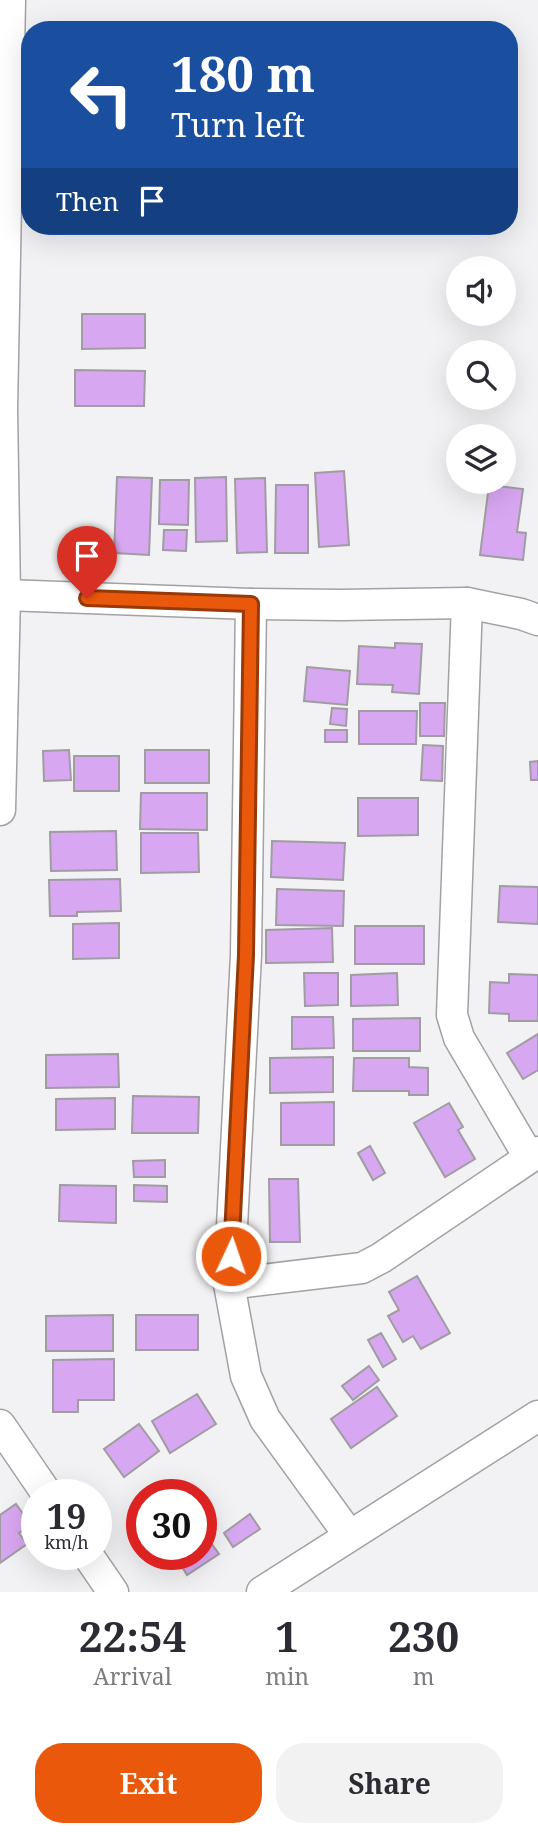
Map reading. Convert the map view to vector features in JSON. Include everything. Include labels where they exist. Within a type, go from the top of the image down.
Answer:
[{"type":"street","points":[[0,810],[5,595],[1,409],[10,0]]},
{"type":"street","points":[[5,595],[251,604],[467,603],[538,620]]},
{"type":"street","points":[[229,1284],[362,1268],[534,1155],[459,1038],[452,1015],[467,603]]},
{"type":"street","points":[[251,604],[246,955],[229,1284],[246,1376],[265,1419],[349,1535]]},
{"type":"street","points":[[262,1592],[538,1416]]},
{"type":"street","points":[[0,1425],[37,1479]]},
{"type":"street","points":[[98,1570],[113,1592]]},
{"type":"building","points":[[82,314],[145,314],[145,348],[82,349]]},
{"type":"building","points":[[75,370],[145,371],[144,406],[75,406]]},
{"type":"building","points":[[344,471],[349,545],[319,547],[315,473]]},
{"type":"building","points":[[117,477],[152,478],[149,555],[114,553]]},
{"type":"building","points":[[226,477],[227,541],[196,542],[195,478]]},
{"type":"building","points":[[265,478],[267,552],[237,553],[235,479]]},
{"type":"building","points":[[160,480],[189,480],[188,525],[159,524]]},
{"type":"building","points":[[276,485],[308,485],[308,553],[275,553]]},
{"type":"building","points":[[516,488],[523,489],[517,532],[526,533],[523,560],[480,555],[488,494],[516,494]]},
{"type":"building","points":[[164,530],[187,530],[186,551],[163,550]]},
{"type":"building","points":[[395,643],[422,644],[419,694],[392,692],[393,685],[357,684],[359,646],[395,648]]},
{"type":"building","points":[[307,667],[350,671],[347,705],[304,701]]},
{"type":"building","points":[[420,703],[445,703],[444,736],[420,736]]},
{"type":"building","points":[[332,708],[347,709],[346,726],[330,724]]},
{"type":"building","points":[[359,711],[417,711],[416,744],[359,744]]},
{"type":"building","points":[[325,730],[347,730],[347,742],[325,742]]},
{"type":"building","points":[[423,745],[443,746],[442,781],[421,780]]},
{"type":"building","points":[[69,750],[71,780],[44,781],[43,751]]},
{"type":"building","points":[[145,750],[209,750],[209,783],[145,783]]},
{"type":"building","points":[[74,756],[119,756],[119,791],[74,791]]},
{"type":"building","points":[[538,761],[538,780],[531,780],[530,762]]},
{"type":"building","points":[[141,793],[207,793],[207,830],[140,829]]},
{"type":"building","points":[[358,798],[418,798],[418,835],[358,836]]},
{"type":"building","points":[[116,831],[117,870],[51,871],[50,832]]},
{"type":"building","points":[[141,833],[198,833],[199,872],[141,873]]},
{"type":"building","points":[[272,841],[345,843],[343,880],[271,877]]},
{"type":"building","points":[[120,879],[121,911],[50,916],[49,880]]},
{"type":"building","points":[[500,886],[538,887],[538,924],[498,922]]},
{"type":"building","points":[[277,889],[344,891],[343,926],[276,925]]},
{"type":"building","points":[[119,923],[119,958],[73,959],[73,924]]},
{"type":"building","points":[[355,926],[424,926],[424,964],[355,964]]},
{"type":"building","points":[[332,928],[333,962],[266,963],[266,930]]},
{"type":"building","points":[[304,973],[338,973],[338,1005],[305,1006]]},
{"type":"building","points":[[397,973],[398,1005],[351,1006],[351,975]]},
{"type":"building","points":[[509,974],[538,975],[538,1021],[509,1021],[509,1014],[489,1013],[490,982],[509,983]]},
{"type":"building","points":[[292,1017],[333,1017],[334,1048],[292,1049]]},
{"type":"building","points":[[420,1018],[420,1051],[353,1051],[353,1019]]},
{"type":"building","points":[[538,1034],[538,1070],[523,1079],[507,1053]]},
{"type":"building","points":[[118,1054],[119,1087],[46,1088],[46,1055]]},
{"type":"building","points":[[333,1057],[333,1092],[270,1093],[270,1058]]},
{"type":"building","points":[[354,1058],[409,1058],[409,1067],[428,1068],[428,1095],[409,1095],[409,1091],[353,1091]]},
{"type":"building","points":[[133,1096],[199,1097],[198,1133],[132,1133]]},
{"type":"building","points":[[115,1098],[115,1129],[56,1130],[56,1099]]},
{"type":"building","points":[[334,1102],[334,1145],[281,1145],[281,1103]]},
{"type":"building","points":[[449,1103],[463,1127],[458,1130],[475,1159],[445,1177],[414,1123]]},
{"type":"building","points":[[370,1146],[385,1173],[373,1180],[358,1153]]},
{"type":"building","points":[[165,1160],[165,1177],[134,1177],[133,1161]]},
{"type":"building","points":[[269,1179],[298,1179],[300,1242],[270,1242]]},
{"type":"building","points":[[60,1185],[116,1186],[116,1223],[59,1221]]},
{"type":"building","points":[[134,1185],[167,1186],[167,1202],[134,1201]]},
{"type":"building","points":[[417,1276],[450,1333],[421,1349],[413,1336],[403,1342],[388,1316],[399,1310],[389,1292]]},
{"type":"building","points":[[113,1315],[113,1351],[46,1351],[46,1316]]},
{"type":"building","points":[[136,1315],[198,1315],[198,1350],[136,1350]]},
{"type":"building","points":[[381,1333],[396,1359],[383,1367],[368,1340]]},
{"type":"building","points":[[114,1359],[114,1400],[78,1400],[78,1412],[53,1412],[53,1360]]},
{"type":"building","points":[[369,1366],[379,1380],[353,1400],[342,1386]]},
{"type":"building","points":[[377,1387],[397,1416],[351,1448],[331,1419]]},
{"type":"building","points":[[197,1394],[216,1424],[170,1453],[152,1421]]},
{"type":"building","points":[[139,1424],[159,1451],[124,1477],[104,1449]]},
{"type":"building","points":[[16,1504],[21,1511],[21,1548],[0,1563],[0,1515]]},
{"type":"building","points":[[250,1514],[260,1529],[233,1547],[224,1533]]},
{"type":"route","points":[[87,598],[251,604],[246,955],[231,1256]]}]
